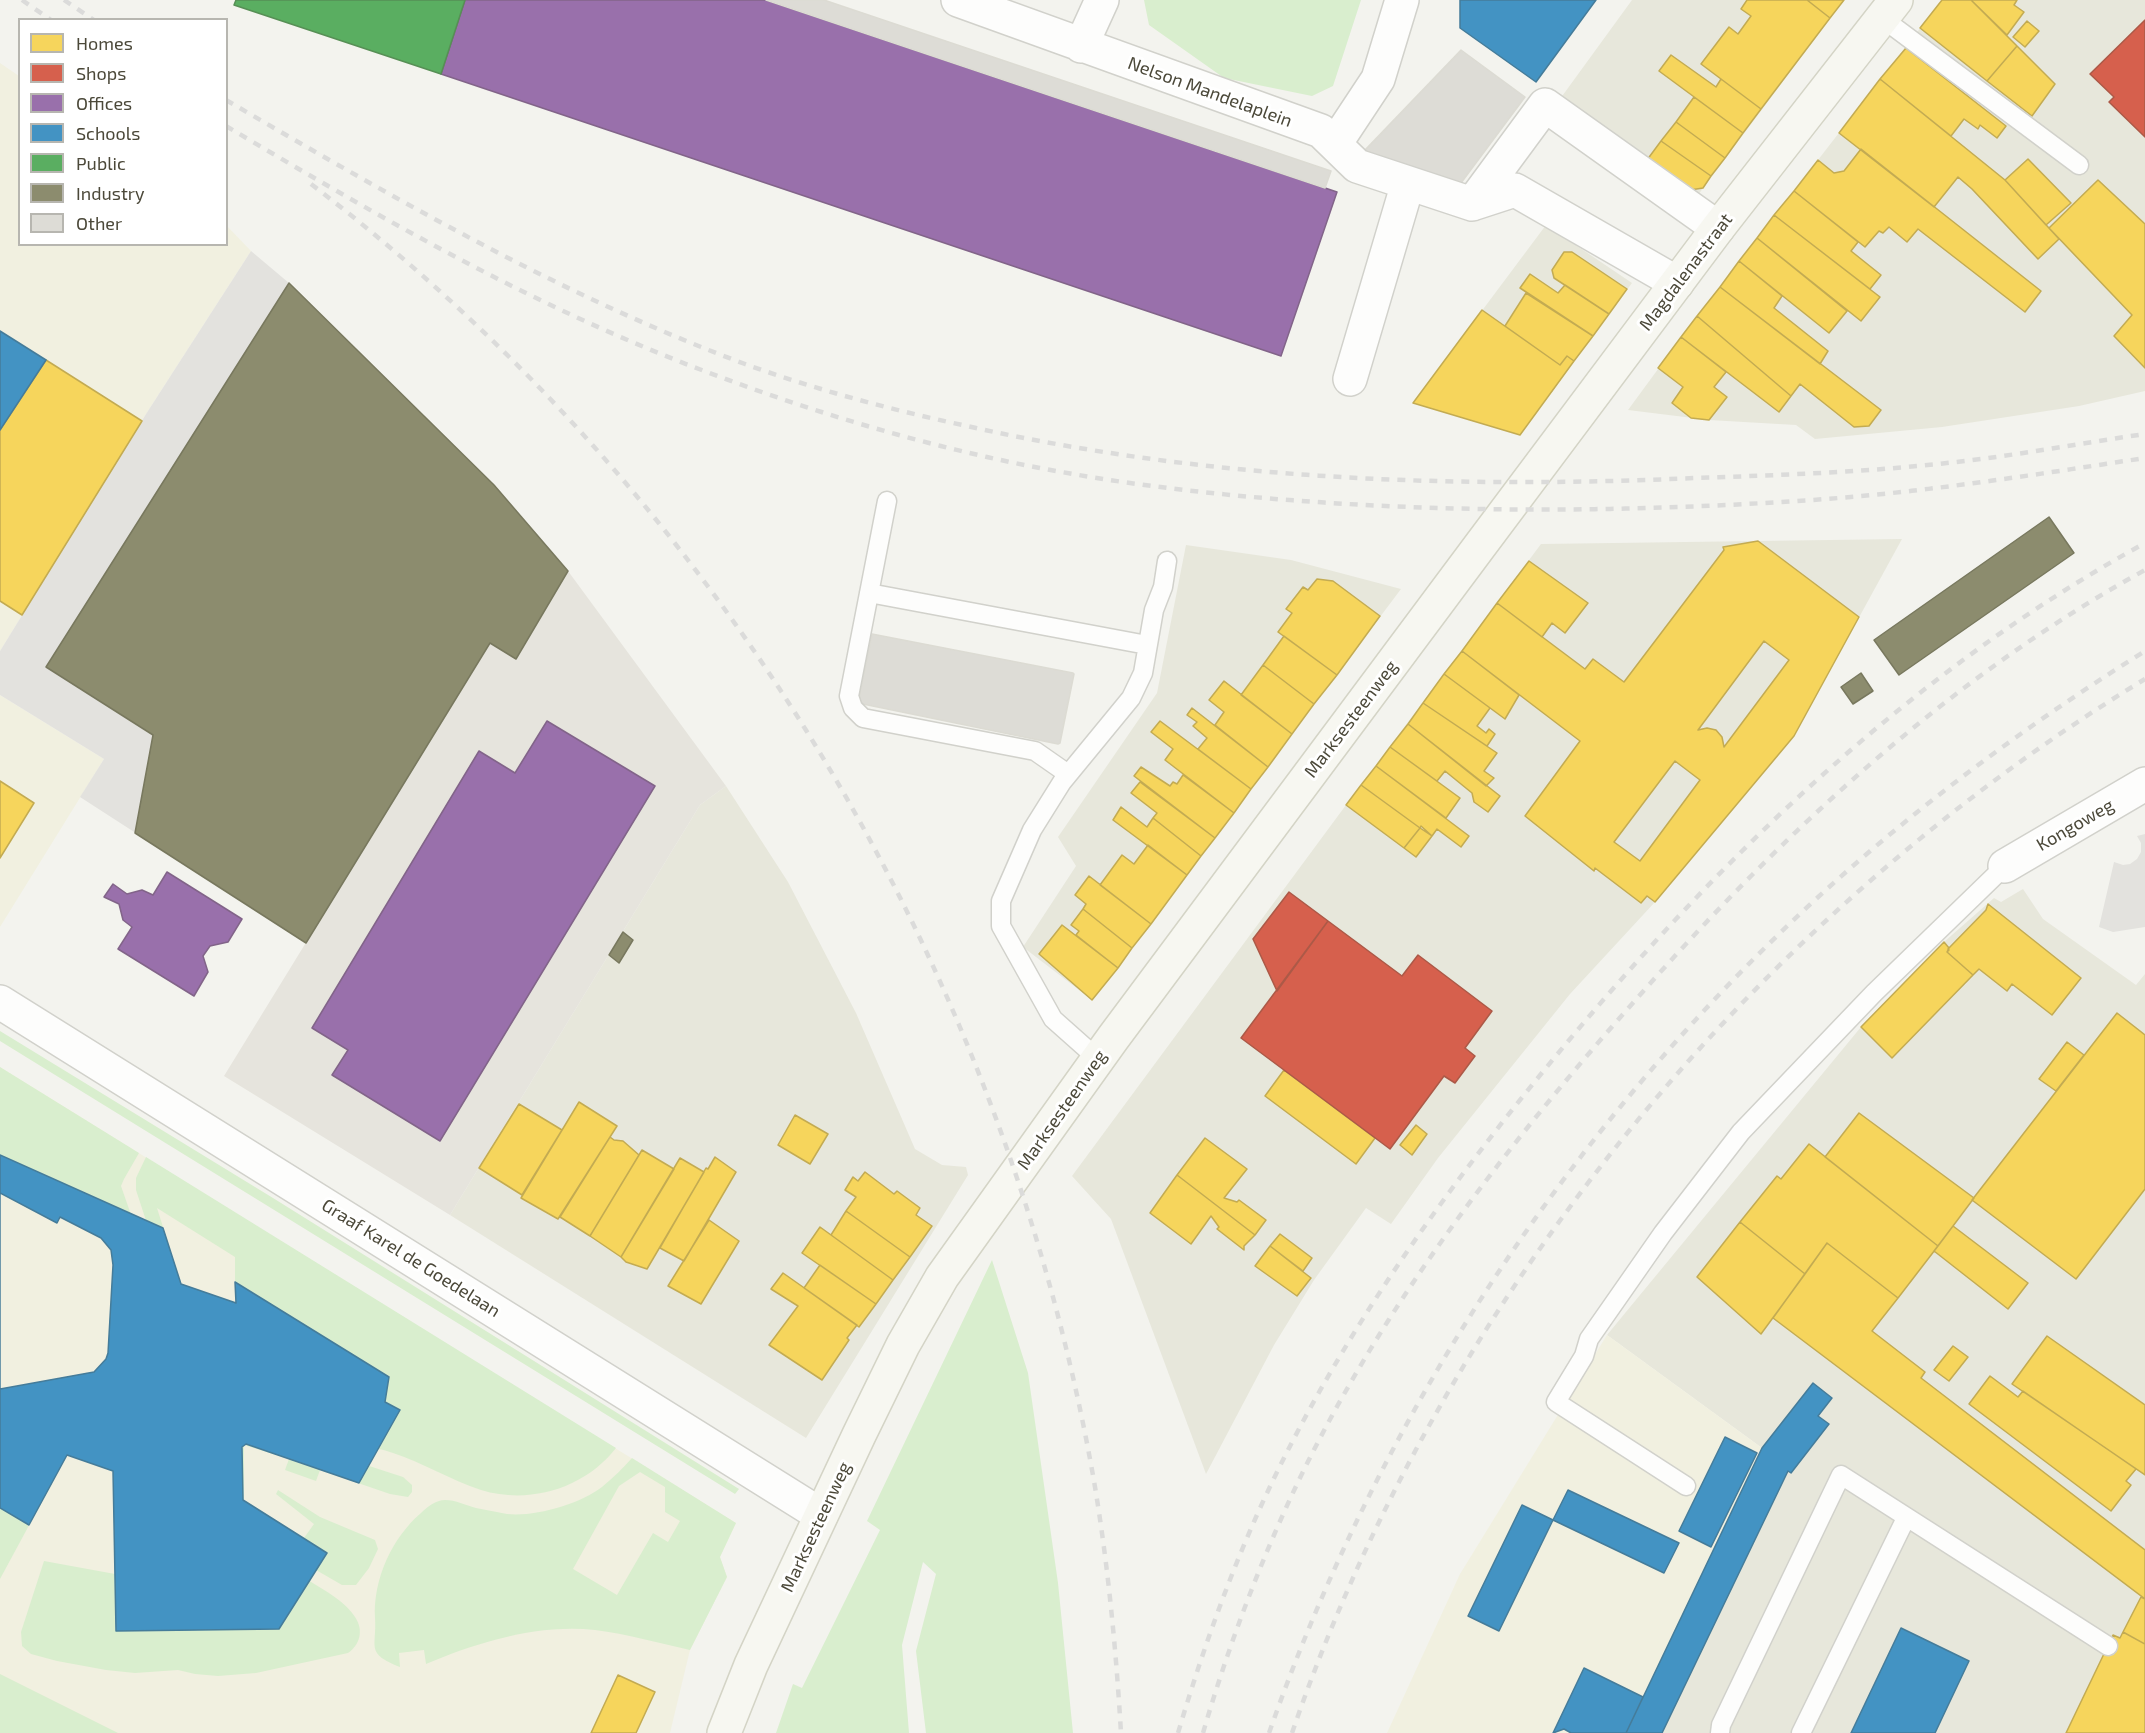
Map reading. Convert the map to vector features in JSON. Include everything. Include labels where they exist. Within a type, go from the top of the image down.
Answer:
[{"type":"street","name":"Nelson Mandelaplein","points":[[958,0],[1321,131],[1357,166],[1472,204]]},
{"type":"street","points":[[1081,46],[1102,0]]},
{"type":"street","points":[[1335,144],[1378,79],[1402,0]]},
{"type":"street","name":"Magdalenastraat","points":[[1479,547],[1718,228],[1889,9]]},
{"type":"street","points":[[1472,204],[1545,105],[1718,228]]},
{"type":"street","points":[[1350,379],[1408,183]]},
{"type":"street","points":[[1472,204],[1515,190],[1677,283]]},
{"type":"street","name":"Marksesteenweg","points":[[728,1730],[751,1665],[821,1515],[903,1345],[942,1277],[1098,1059],[1479,547]]},
{"type":"street","name":"Kongoweg","points":[[2005,866],[2145,783]]},
{"type":"street","name":"Graaf Karel de Goedelaan","points":[[0,1002],[821,1515]]},
{"type":"lane","points":[[1889,9],[2079,165]]},
{"type":"lane","points":[[887,501],[849,696],[853,708],[862,718],[1035,751],[1068,774]]},
{"type":"lane","points":[[1098,1059],[1053,1019],[1000,926],[1001,902],[1032,830],[1068,774],[1131,698],[1143,673],[1154,610],[1163,587],[1167,561]]},
{"type":"lane","points":[[869,593],[1147,645]]},
{"type":"lane","points":[[1686,1486],[1556,1402],[1584,1356],[1589,1339],[1663,1233],[1741,1132],[1874,993],[2005,866]]},
{"type":"lane","points":[[1720,1733],[1721,1725],[1841,1475],[2108,1646]]},
{"type":"lane","points":[[1801,1733],[1906,1518]]},
{"type":"shaded area","points":[[1632,0],[1844,0],[1698,195],[1560,99]]},
{"type":"shaded area","points":[[1942,0],[2145,0],[2145,391],[2079,406],[1942,427],[1815,439],[1796,425],[1709,420],[1628,410],[1697,316]]},
{"type":"shaded area","points":[[0,63],[18,75],[18,246],[228,246],[228,227],[251,251],[146,414],[0,651]]},
{"type":"shaded area","points":[[1546,225],[1632,283],[1520,435],[1413,403]]},
{"type":"shaded area","points":[[251,251],[289,283],[494,485],[568,571],[516,659],[490,644],[306,943],[80,797],[104,759],[0,695],[0,651],[146,414]]},
{"type":"shaded area","points":[[1902,539],[1794,736],[1655,902],[1570,994],[1438,1158],[1391,1224],[1366,1208],[1314,1280],[1274,1345],[1206,1474],[1111,1219],[1072,1176],[1346,805],[1541,544]]},
{"type":"shaded area","points":[[1186,545],[1291,560],[1401,589],[1092,1000],[1023,947],[1076,866],[1058,837],[1157,693]]},
{"type":"shaded area","points":[[568,571],[726,786],[700,805],[450,1215],[224,1076],[490,643],[516,659]]},
{"type":"shaded area","points":[[0,695],[104,759],[0,927]]},
{"type":"shaded area","points":[[726,786],[788,882],[856,1013],[915,1149],[942,1165],[966,1167],[968,1175],[806,1438],[450,1215],[700,805]]},
{"type":"shaded area","points":[[2145,834],[2145,927],[2113,932],[2099,927],[2114,862],[2123,865],[2130,864],[2137,859],[2141,852],[2141,843],[2137,836]]},
{"type":"shaded area","points":[[2023,889],[2043,919],[2136,985],[2145,974],[2145,1733],[1626,1733],[1762,1448],[1607,1335],[1861,1027],[1944,942],[1994,898],[2001,902]]},
{"type":"shaded area","points":[[0,1067],[736,1523],[720,1557],[727,1577],[690,1650],[670,1733],[0,1733]]},
{"type":"shaded area","points":[[1607,1335],[1762,1448],[1626,1733],[1387,1733],[1460,1574]]},
{"type":"green space","points":[[1144,0],[1361,0],[1333,86],[1312,96],[1224,78],[1149,25]]},
{"type":"green space","points":[[0,1031],[273,1198],[739,1489],[735,1494],[0,1041]]},
{"type":"green space","points":[[0,1067],[139,1153],[121,1186],[137,1232],[79,1191],[0,1155]]},
{"type":"green space","points":[[146,1157],[616,1448],[589,1474],[573,1483],[537,1494],[500,1494],[470,1486],[389,1452],[232,1402],[154,1245],[136,1190],[136,1178]],"holes":[[[157,1208],[235,1257],[235,1303],[181,1284]]]},
{"type":"green space","points":[[992,1260],[1028,1373],[1058,1583],[1073,1733],[926,1733],[916,1651],[936,1574],[923,1562],[902,1645],[909,1733],[776,1733],[793,1684],[802,1688],[880,1530],[867,1521]]},
{"type":"green space","points":[[129,1421],[170,1428],[223,1426],[251,1432],[322,1457],[363,1464],[403,1477],[412,1485],[412,1492],[408,1497],[390,1494],[320,1470],[316,1481],[285,1470],[289,1459],[244,1445],[244,1500],[304,1538],[314,1524],[276,1494],[278,1490],[320,1517],[375,1540],[378,1549],[369,1568],[356,1585],[342,1585],[290,1555],[269,1539],[219,1518],[182,1496],[170,1486],[152,1460],[122,1430],[119,1425]]},
{"type":"green space","points":[[60,1425],[209,1516],[336,1598],[350,1610],[358,1622],[360,1632],[358,1642],[348,1653],[256,1673],[218,1676],[178,1670],[135,1673],[106,1670],[31,1654],[22,1646],[21,1632],[44,1561],[115,1574],[113,1471],[67,1455],[0,1579],[0,1447]]},
{"type":"green space","points":[[632,1458],[736,1523],[720,1557],[727,1577],[690,1650],[619,1634],[573,1629],[509,1636],[426,1664],[424,1650],[399,1653],[400,1667],[377,1653],[375,1603],[381,1574],[401,1534],[429,1506],[445,1500],[507,1514],[531,1513],[557,1508],[593,1493],[606,1484]],"holes":[[[640,1472],[665,1487],[665,1512],[680,1521],[668,1542],[653,1533],[617,1595],[573,1569],[619,1486]]]},
{"type":"green space","points":[[0,1674],[118,1733],[0,1733]]},
{"type":"building: Homes","points":[[1747,0],[1807,0],[1830,18],[1761,109],[1701,64],[1729,27],[1738,34],[1751,16],[1741,9]]},
{"type":"building: Homes","points":[[1807,0],[1844,0],[1830,18]]},
{"type":"building: Homes","points":[[1942,0],[1971,0],[2017,46],[1987,81],[1920,28]]},
{"type":"building: Homes","points":[[1971,0],[2017,0],[2014,5],[2024,12],[2007,35]]},
{"type":"building: Homes","points":[[2027,21],[2039,31],[2025,47],[2013,37]]},
{"type":"building: Homes","points":[[2017,46],[2055,84],[2032,116],[1987,81]]},
{"type":"building: Homes","points":[[1906,48],[2006,126],[1997,138],[1980,125],[1978,129],[1964,119],[1951,136],[1880,79]]},
{"type":"building: Homes","points":[[1671,55],[1716,87],[1721,79],[1761,109],[1743,133],[1659,71]]},
{"type":"building: Homes","points":[[1880,79],[2005,180],[2059,239],[2038,259],[1958,177],[1934,207],[1839,133]]},
{"type":"building: Homes","points":[[1694,97],[1743,133],[1725,158],[1676,122]]},
{"type":"building: Homes","points":[[1676,122],[1725,158],[1711,176],[1661,141]]},
{"type":"building: Homes","points":[[1661,141],[1711,176],[1703,188],[1690,190],[1647,160]]},
{"type":"building: Homes","points":[[1861,149],[2041,291],[2025,312],[1918,229],[1907,242],[1889,227],[1883,233],[1879,231],[1865,247],[1794,191],[1818,160],[1834,173],[1844,171]]},
{"type":"building: Homes","points":[[2028,159],[2071,203],[2046,225],[2005,180]]},
{"type":"building: Homes","points":[[2098,180],[2145,224],[2145,368],[2114,336],[2132,315],[2049,228]]},
{"type":"building: Homes","points":[[1794,191],[1858,242],[1851,251],[1881,275],[1870,289],[1774,215]]},
{"type":"building: Homes","points":[[1774,215],[1880,297],[1861,321],[1757,238]]},
{"type":"building: Homes","points":[[1757,238],[1847,311],[1829,333],[1739,261]]},
{"type":"building: Homes","points":[[1564,252],[1572,252],[1627,289],[1609,314],[1554,278],[1552,270]]},
{"type":"building: Homes","points":[[1739,261],[1782,296],[1774,308],[1828,351],[1820,364],[1720,287]]},
{"type":"building: Homes","points":[[1530,274],[1558,293],[1565,285],[1609,314],[1593,336],[1520,288]]},
{"type":"building: Homes","points":[[1720,287],[1881,410],[1869,426],[1854,427],[1800,384],[1791,396],[1697,316]]},
{"type":"building: Homes","points":[[1526,293],[1593,336],[1574,361],[1567,356],[1560,365],[1505,326]]},
{"type":"building: Homes","points":[[1482,310],[1560,365],[1567,356],[1574,361],[1520,435],[1413,403]]},
{"type":"building: Homes","points":[[1697,316],[1791,396],[1779,412],[1681,337]]},
{"type":"building: Homes","points":[[1681,337],[1726,372],[1714,387],[1727,397],[1709,420],[1691,418],[1672,403],[1683,387],[1658,368]]},
{"type":"building: Homes","points":[[46,360],[142,421],[22,615],[0,601],[0,430]]},
{"type":"building: Homes","points":[[1758,541],[1859,617],[1794,736],[1655,902],[1647,896],[1641,903],[1595,868],[1594,871],[1525,816],[1580,741],[1462,651],[1497,603],[1585,669],[1593,659],[1624,682],[1724,550],[1723,547]],"holes":[[[1764,641],[1789,660],[1724,747],[1722,737],[1716,730],[1707,728],[1698,730]],[[1675,761],[1700,780],[1640,861],[1614,842]]]},
{"type":"building: Homes","points":[[1529,561],[1588,603],[1565,633],[1552,623],[1542,637],[1497,603]]},
{"type":"building: Homes","points":[[1317,579],[1333,581],[1380,616],[1337,675],[1278,632],[1292,613],[1286,609],[1303,587],[1308,590]]},
{"type":"building: Homes","points":[[1284,636],[1337,675],[1314,704],[1263,665]]},
{"type":"building: Homes","points":[[1462,651],[1519,695],[1505,719],[1444,674]]},
{"type":"building: Homes","points":[[1263,665],[1314,704],[1292,734],[1241,695]]},
{"type":"building: Homes","points":[[1444,674],[1490,708],[1477,726],[1486,733],[1489,729],[1495,734],[1487,746],[1423,703]]},
{"type":"building: Homes","points":[[1224,681],[1292,734],[1268,767],[1215,725],[1224,712],[1209,700]]},
{"type":"building: Homes","points":[[1423,703],[1497,753],[1484,771],[1494,778],[1486,786],[1408,724]]},
{"type":"building: Homes","points":[[1192,708],[1268,767],[1251,789],[1198,749],[1207,738],[1193,726],[1197,722],[1187,715]]},
{"type":"building: Homes","points":[[1160,721],[1251,789],[1234,813],[1165,760],[1173,749],[1151,732]]},
{"type":"building: Homes","points":[[1408,724],[1500,796],[1488,812],[1474,802],[1472,793],[1445,771],[1437,781],[1390,747]]},
{"type":"building: Homes","points":[[1390,747],[1460,798],[1446,818],[1376,766]]},
{"type":"building: Homes","points":[[1376,766],[1469,836],[1461,847],[1437,829],[1432,836],[1361,785]]},
{"type":"building: Homes","points":[[1141,767],[1170,786],[1173,782],[1177,784],[1183,775],[1234,813],[1215,838],[1134,776]]},
{"type":"building: Homes","points":[[0,781],[34,803],[0,858]]},
{"type":"building: Homes","points":[[1140,782],[1215,838],[1201,856],[1153,818],[1157,813],[1131,793]]},
{"type":"building: Homes","points":[[1361,785],[1420,828],[1404,848],[1346,805]]},
{"type":"building: Homes","points":[[1121,807],[1147,827],[1153,818],[1201,856],[1187,875],[1113,820]]},
{"type":"building: Homes","points":[[1420,828],[1432,836],[1416,857],[1404,848]]},
{"type":"building: Homes","points":[[1148,845],[1187,875],[1151,924],[1100,885],[1122,855],[1134,864]]},
{"type":"building: Homes","points":[[1089,876],[1151,924],[1132,948],[1083,909],[1086,904],[1075,895]]},
{"type":"building: Homes","points":[[1988,904],[2081,978],[2052,1015],[2012,984],[2007,991],[1979,969],[1973,975],[1947,952],[1986,910]]},
{"type":"building: Homes","points":[[1083,909],[1132,948],[1118,968],[1076,935],[1079,931],[1071,925]]},
{"type":"building: Homes","points":[[1062,925],[1118,968],[1092,1000],[1039,954]]},
{"type":"building: Homes","points":[[1944,942],[1949,948],[1947,952],[1973,975],[1892,1058],[1861,1027]]},
{"type":"building: Homes","points":[[2117,1013],[2145,1035],[2145,1189],[2076,1279],[1972,1200]]},
{"type":"building: Homes","points":[[2067,1042],[2084,1055],[2056,1091],[2039,1079]]},
{"type":"building: Homes","points":[[1284,1070],[1375,1138],[1356,1164],[1265,1096]]},
{"type":"building: Homes","points":[[579,1102],[617,1126],[558,1219],[521,1198]]},
{"type":"building: Homes","points":[[519,1104],[562,1130],[522,1195],[479,1168]]},
{"type":"building: Homes","points":[[1859,1113],[1974,1198],[1938,1246],[1825,1157]]},
{"type":"building: Homes","points":[[795,1115],[828,1134],[810,1164],[778,1145]]},
{"type":"building: Homes","points":[[1416,1125],[1427,1134],[1412,1155],[1400,1145]]},
{"type":"building: Homes","points":[[610,1137],[623,1141],[639,1155],[590,1236],[560,1217]]},
{"type":"building: Homes","points":[[1205,1138],[1247,1169],[1224,1198],[1237,1202],[1239,1200],[1266,1220],[1255,1235],[1177,1175]]},
{"type":"building: Homes","points":[[1809,1144],[1938,1246],[1898,1298],[1827,1243],[1805,1274],[1740,1222],[1777,1176],[1781,1179]]},
{"type":"building: Homes","points":[[642,1150],[674,1169],[621,1257],[590,1236]]},
{"type":"building: Homes","points":[[715,1157],[736,1172],[684,1261],[660,1248],[706,1168],[708,1169]]},
{"type":"building: Homes","points":[[680,1158],[704,1172],[647,1269],[626,1262],[621,1257]]},
{"type":"building: Homes","points":[[865,1172],[894,1194],[897,1191],[920,1208],[916,1215],[932,1226],[910,1257],[846,1211],[856,1197],[845,1190],[853,1177],[858,1181]]},
{"type":"building: Homes","points":[[1177,1175],[1255,1235],[1244,1246],[1244,1250],[1217,1229],[1219,1227],[1211,1216],[1191,1244],[1150,1213]]},
{"type":"building: Homes","points":[[846,1211],[910,1257],[893,1280],[831,1235]]},
{"type":"building: Homes","points":[[709,1220],[739,1241],[701,1304],[668,1286]]},
{"type":"building: Homes","points":[[1740,1222],[1805,1274],[1761,1334],[1697,1277]]},
{"type":"building: Homes","points":[[1953,1226],[2028,1283],[2008,1309],[1934,1251]]},
{"type":"building: Homes","points":[[820,1227],[893,1280],[876,1304],[802,1253]]},
{"type":"building: Homes","points":[[1280,1234],[1312,1258],[1303,1271],[1270,1246]]},
{"type":"building: Homes","points":[[1827,1243],[1898,1298],[1872,1331],[1925,1372],[1921,1378],[2145,1550],[2145,1599],[1773,1318]]},
{"type":"building: Homes","points":[[1270,1246],[1311,1278],[1297,1296],[1255,1266]]},
{"type":"building: Homes","points":[[820,1265],[876,1304],[859,1327],[804,1288]]},
{"type":"building: Homes","points":[[783,1273],[857,1325],[822,1380],[769,1345],[798,1306],[771,1289]]},
{"type":"building: Homes","points":[[2047,1336],[2145,1405],[2145,1475],[2012,1384]]},
{"type":"building: Homes","points":[[1953,1346],[1968,1357],[1949,1381],[1934,1370]]},
{"type":"building: Homes","points":[[1990,1376],[2018,1397],[2023,1391],[2136,1469],[2126,1481],[2131,1485],[2111,1511],[1969,1404]]},
{"type":"building: Homes","points":[[2141,1597],[2145,1599],[2145,1644],[2123,1632]]},
{"type":"building: Homes","points":[[2123,1632],[2145,1644],[2145,1733],[2066,1733],[2113,1635],[2120,1638]]},
{"type":"building: Homes","points":[[618,1675],[655,1692],[636,1733],[591,1733]]},
{"type":"building: Shops","points":[[2145,20],[2145,137],[2109,102],[2114,97],[2090,74]]},
{"type":"building: Shops","points":[[1289,892],[1328,921],[1277,991],[1253,939]]},
{"type":"building: Shops","points":[[1328,921],[1402,976],[1418,955],[1492,1011],[1465,1048],[1475,1056],[1455,1083],[1444,1076],[1390,1149],[1241,1038]]},
{"type":"building: Offices","points":[[465,0],[766,0],[1337,192],[1281,356],[441,74]]},
{"type":"building: Offices","points":[[547,721],[655,786],[440,1141],[332,1075],[348,1050],[312,1028],[479,751],[515,773]]},
{"type":"building: Offices","points":[[167,872],[242,919],[228,942],[210,946],[203,956],[208,972],[194,996],[118,949],[132,927],[123,920],[119,904],[104,897],[113,884],[127,894],[142,890],[153,895]]},
{"type":"building: Schools","points":[[1460,0],[1596,0],[1536,82],[1460,28]]},
{"type":"building: Schools","points":[[0,331],[46,360],[0,430]]},
{"type":"building: Schools","points":[[0,1155],[163,1228],[181,1284],[236,1303],[235,1282],[389,1377],[385,1402],[400,1410],[359,1483],[246,1444],[242,1447],[243,1500],[327,1553],[279,1629],[116,1631],[113,1471],[67,1455],[29,1525],[0,1508]]},
{"type":"building: Schools","points":[[0,1193],[57,1223],[60,1217],[101,1238],[111,1250],[113,1265],[108,1353],[106,1359],[94,1372],[0,1389]]},
{"type":"building: Schools","points":[[1813,1383],[1832,1398],[1818,1416],[1829,1424],[1791,1473],[1788,1471],[1662,1733],[1626,1733],[1762,1448]]},
{"type":"building: Schools","points":[[1725,1437],[1757,1453],[1711,1547],[1679,1531]]},
{"type":"building: Schools","points":[[1568,1490],[1679,1543],[1664,1573],[1553,1520]]},
{"type":"building: Schools","points":[[1522,1505],[1553,1520],[1499,1631],[1468,1616]]},
{"type":"building: Schools","points":[[1901,1628],[1969,1661],[1935,1733],[1851,1733]]},
{"type":"building: Schools","points":[[1584,1668],[1643,1697],[1626,1733],[1571,1733],[1564,1729],[1553,1733]]},
{"type":"building: Public","points":[[236,0],[465,0],[441,74],[234,5]]},
{"type":"building: Industry","points":[[289,283],[494,485],[568,571],[516,659],[490,643],[306,943],[135,833],[153,735],[46,667]]},
{"type":"building: Industry","points":[[2049,517],[2074,553],[1899,675],[1874,640]]},
{"type":"building: Industry","points":[[1861,673],[1873,691],[1853,704],[1841,687]]},
{"type":"building: Industry","points":[[623,932],[633,940],[619,963],[609,955]]},
{"type":"building: Other","points":[[766,0],[824,0],[1331,171],[1325,188]]},
{"type":"building: Other","points":[[1461,50],[1525,97],[1461,183],[1364,151]]},
{"type":"building: Other","points":[[872,634],[1073,673],[1060,743],[858,703]]},
{"type":"railway","points":[[22,0],[48,18]]},
{"type":"railway","points":[[64,0],[91,18]]},
{"type":"railway","points":[[228,101],[480,243],[610,308],[677,337],[745,364],[855,399],[939,420],[1057,444],[1239,469],[1421,481],[1512,482],[1826,473],[1980,459],[2145,434]]},
{"type":"railway","points":[[228,127],[341,194],[458,258],[637,344],[770,395],[842,418],[950,448],[1034,467],[1128,483],[1222,494],[1365,505],[1538,510],[1711,506],[1866,496],[1986,482],[2145,458]]},
{"type":"railway","points":[[311,184],[460,309],[595,448],[717,598],[824,759],[916,929],[992,1107],[1051,1291],[1099,1512],[1111,1607],[1121,1733]]},
{"type":"railway","points":[[1178,1733],[1199,1665],[1236,1565],[1279,1468],[1338,1359],[1371,1306],[1441,1204],[1555,1057],[1685,909],[1754,839],[1826,772],[1901,708],[1979,648],[2060,593],[2145,543]]},
{"type":"railway","points":[[1203,1733],[1234,1637],[1258,1574],[1298,1482],[1333,1414],[1371,1349],[1455,1222],[1548,1102],[1702,927],[1759,868],[1878,757],[1941,705],[2007,657],[2075,611],[2145,570]]},
{"type":"railway","points":[[1269,1733],[1312,1622],[1361,1513],[1416,1407],[1478,1304],[1545,1205],[1617,1110],[1696,1020],[1779,934],[1864,856],[2001,748],[2145,651]]},
{"type":"railway","points":[[1292,1733],[1355,1573],[1433,1419],[1524,1272],[1627,1133],[1742,1003],[1868,883],[2002,775],[2145,679]]}]
